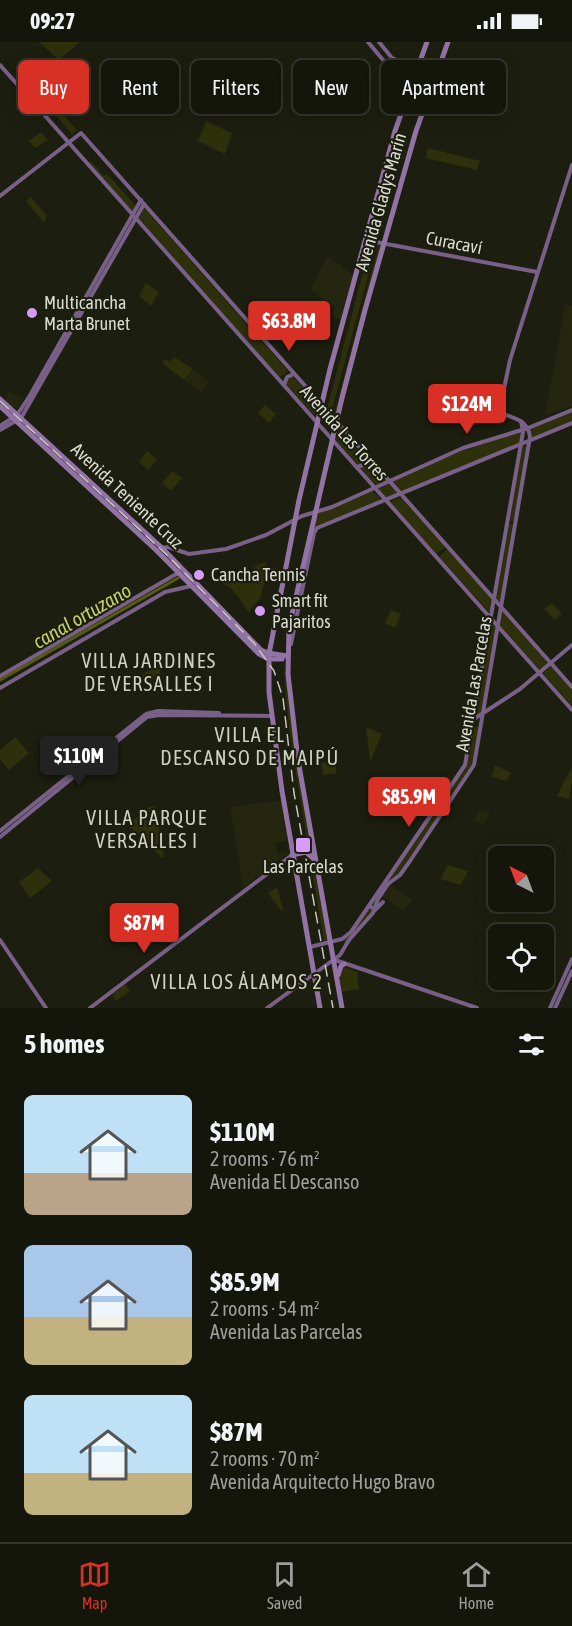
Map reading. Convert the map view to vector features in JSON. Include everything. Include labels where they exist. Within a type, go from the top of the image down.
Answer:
[{"type":"main road","name":"Avenida Gladys Marín","points":[[421,60],[427,42]]},
{"type":"main road","name":"Avenida Gladys Marín","points":[[442,60],[448,42]]},
{"type":"main road","name":"Avenida Gladys Marín","points":[[320,1008],[292,855],[272,716],[269,656],[293,523],[321,403],[401,114]]},
{"type":"main road","name":"Avenida Gladys Marín","points":[[342,1008],[298,760],[287,657],[290,617],[337,421],[384,243],[423,114]]},
{"type":"main road","name":"Avenida Teniente Cruz","points":[[0,399],[17,418],[159,549],[269,656]]},
{"type":"main road","name":"Avenida Teniente Cruz","points":[[0,406],[17,418]]},
{"type":"main road","name":"Avenida Teniente Cruz","points":[[159,549],[178,573],[257,652],[269,656]]},
{"type":"main road","points":[[269,656],[287,657]]},
{"type":"main road","points":[[292,855],[307,852],[315,860]]},
{"type":"main road","points":[[337,977],[344,964]]},
{"type":"street","points":[[368,42],[383,60]]},
{"type":"street","points":[[379,42],[396,60]]},
{"type":"street","name":"Avenida Las Torres","points":[[0,65],[572,710]]},
{"type":"street","name":"Avenida Las Torres","points":[[69,143],[81,133],[572,687]]},
{"type":"street","points":[[0,196],[69,143]]},
{"type":"street","points":[[526,430],[520,420],[501,413],[500,408],[510,360],[572,165]]},
{"type":"street","points":[[0,430],[17,418],[142,202]]},
{"type":"street","name":"Curacaví","points":[[365,240],[537,272]]},
{"type":"street","points":[[279,381],[289,368]]},
{"type":"street","points":[[284,386],[287,377],[294,374]]},
{"type":"street","points":[[159,549],[168,547],[189,554],[219,551],[266,535],[463,448],[526,430],[572,410]]},
{"type":"street","points":[[0,426],[17,418]]},
{"type":"street","points":[[287,657],[317,528],[383,498],[572,423]]},
{"type":"street","name":"Avenida Las Parcelas","points":[[340,939],[351,932],[392,878],[400,875],[474,765],[530,439],[526,430]]},
{"type":"street","name":"Avenida Las Parcelas","points":[[267,1008],[341,954],[374,910],[380,897],[465,765],[521,442],[526,430]]},
{"type":"street","points":[[356,467],[363,465],[368,457]]},
{"type":"street","points":[[0,676],[178,573]]},
{"type":"street","points":[[0,688],[165,592],[191,585]]},
{"type":"street","points":[[474,720],[516,692],[572,645]]},
{"type":"street","points":[[0,831],[146,714],[158,711],[214,712],[222,715]]},
{"type":"street","points":[[0,837],[147,717],[159,715],[272,716]]},
{"type":"street","points":[[438,805],[445,809]]},
{"type":"street","points":[[90,1008],[292,855]]},
{"type":"street","points":[[370,906],[374,910],[383,902]]},
{"type":"street","points":[[310,947],[340,939],[344,948]]},
{"type":"street","points":[[0,940],[46,1008]]},
{"type":"street","points":[[341,954],[344,964]]},
{"type":"street","points":[[550,1008],[572,959]]},
{"type":"street","points":[[334,960],[477,1008]]},
{"type":"street","points":[[555,1008],[572,971]]},
{"type":"shaded area","points":[[39,42],[80,42],[59,60]]},
{"type":"shaded area","points":[[54,114],[63,114],[77,130],[72,134]]},
{"type":"shaded area","points":[[206,121],[232,133],[225,154],[198,141]]},
{"type":"shaded area","points":[[41,132],[48,140],[35,148],[29,141]]},
{"type":"shaded area","points":[[428,148],[480,161],[477,170],[426,158]]},
{"type":"shaded area","points":[[91,161],[104,176],[107,174],[136,206],[132,212],[89,163]]},
{"type":"shaded area","points":[[31,197],[47,216],[44,223],[26,201]]},
{"type":"shaded area","points":[[144,208],[287,370],[285,374],[280,377],[276,374],[139,218]]},
{"type":"shaded area","points":[[371,242],[377,243],[331,413],[327,409]]},
{"type":"shaded area","points":[[379,244],[382,244],[336,418],[334,415]]},
{"type":"shaded area","points":[[328,256],[353,275],[341,319],[332,317],[334,308],[310,289]]},
{"type":"shaded area","points":[[146,283],[159,292],[151,306],[139,296]]},
{"type":"shaded area","points":[[565,306],[572,306],[572,406],[545,416]]},
{"type":"shaded area","points":[[174,357],[193,369],[184,380],[162,363],[165,359],[179,369],[170,362]]},
{"type":"shaded area","points":[[194,369],[209,382],[201,393],[185,380]]},
{"type":"shaded area","points":[[292,376],[318,404],[315,416],[287,385],[287,379]]},
{"type":"shaded area","points":[[9,391],[23,398],[18,408],[12,407],[5,400]]},
{"type":"shaded area","points":[[265,405],[276,414],[269,423],[258,413]]},
{"type":"shaded area","points":[[572,412],[572,422],[531,439],[530,428]]},
{"type":"shaded area","points":[[339,428],[386,481],[376,485],[335,439]]},
{"type":"shaded area","points":[[522,431],[520,443],[402,492],[392,482],[449,456]]},
{"type":"shaded area","points":[[527,445],[514,521],[510,521],[522,447]]},
{"type":"shaded area","points":[[147,451],[157,459],[148,470],[139,462]]},
{"type":"shaded area","points":[[172,471],[182,478],[171,491],[162,483]]},
{"type":"shaded area","points":[[389,483],[398,493],[386,499],[378,489]]},
{"type":"shaded area","points":[[372,491],[382,500],[314,528],[317,514]]},
{"type":"shaded area","points":[[401,497],[446,547],[436,554],[389,502]]},
{"type":"shaded area","points":[[509,524],[514,524],[500,602],[496,599]]},
{"type":"shaded area","points":[[447,549],[493,600],[491,614],[439,557]]},
{"type":"shaded area","points":[[265,562],[267,567],[279,569],[277,573],[267,571],[260,599],[249,613],[233,591],[221,583],[220,578],[248,574],[256,566]]},
{"type":"shaded area","points":[[552,603],[562,614],[555,620],[544,609]]},
{"type":"shaded area","points":[[391,610],[401,614],[395,628],[385,623]]},
{"type":"shaded area","points":[[502,610],[548,663],[540,671],[500,627]]},
{"type":"shaded area","points":[[492,623],[496,628],[481,713],[476,716]]},
{"type":"shaded area","points":[[284,662],[299,779],[313,855],[309,851],[294,757],[287,710]]},
{"type":"shaded area","points":[[161,664],[160,680],[136,678]]},
{"type":"shaded area","points":[[551,666],[572,690],[572,706],[543,673]]},
{"type":"shaded area","points":[[474,726],[479,727],[473,762],[468,773],[397,876],[388,883],[371,914],[345,943],[342,940],[347,937],[468,761]]},
{"type":"shaded area","points":[[366,727],[382,734],[370,762]]},
{"type":"shaded area","points":[[15,737],[29,753],[9,770],[0,759],[0,750]]},
{"type":"shaded area","points":[[335,761],[337,773],[323,775],[321,763]]},
{"type":"shaded area","points":[[495,765],[511,773],[507,781],[492,777]]},
{"type":"shaded area","points":[[571,768],[569,799],[557,796]]},
{"type":"shaded area","points":[[397,782],[408,787],[394,813],[391,796]]},
{"type":"shaded area","points":[[281,800],[287,841],[276,843],[278,854],[289,852],[243,888],[230,807]]},
{"type":"shaded area","points":[[155,806],[164,857],[162,858],[128,825],[149,807]]},
{"type":"shaded area","points":[[480,810],[490,813],[484,824],[472,821]]},
{"type":"shaded area","points":[[309,855],[312,859],[328,940],[324,941]]},
{"type":"shaded area","points":[[448,865],[468,871],[461,885],[440,879]]},
{"type":"shaded area","points":[[38,868],[52,881],[30,898],[19,882]]},
{"type":"shaded area","points":[[389,884],[412,900],[404,911],[381,896]]},
{"type":"shaded area","points":[[277,887],[283,909],[281,911],[268,893]]},
{"type":"shaded area","points":[[342,966],[357,972],[359,989],[341,992],[339,975]]},
{"type":"shaded area","points":[[125,984],[130,991],[116,1001],[112,995]]},
{"type":"waterway","name":"canal ortuzano","points":[[0,680],[178,578]]},
{"type":"railway","points":[[0,401],[167,555],[254,643],[274,671],[283,698],[294,793],[333,1008]]},
{"type":"place","name":"Multicancha Marta Brunet","points":[[32,313]]},
{"type":"place","name":"Cancha Tennis","points":[[199,575]]},
{"type":"place","name":"Smart fit Pajaritos","points":[[260,611]]},
{"type":"place","name":"Las Parcelas","points":[[303,845]]},
{"type":"district","name":"VILLA JARDINES DE VERSALLES I","points":[[149,672]]},
{"type":"district","name":"VILLA EL DESCANSO DE MAIPÚ","points":[[250,746]]},
{"type":"district","name":"VILLA PARQUE VERSALLES I","points":[[147,830]]},
{"type":"district","name":"VILLA LOS ÁLAMOS 2","points":[[237,982]]}]
